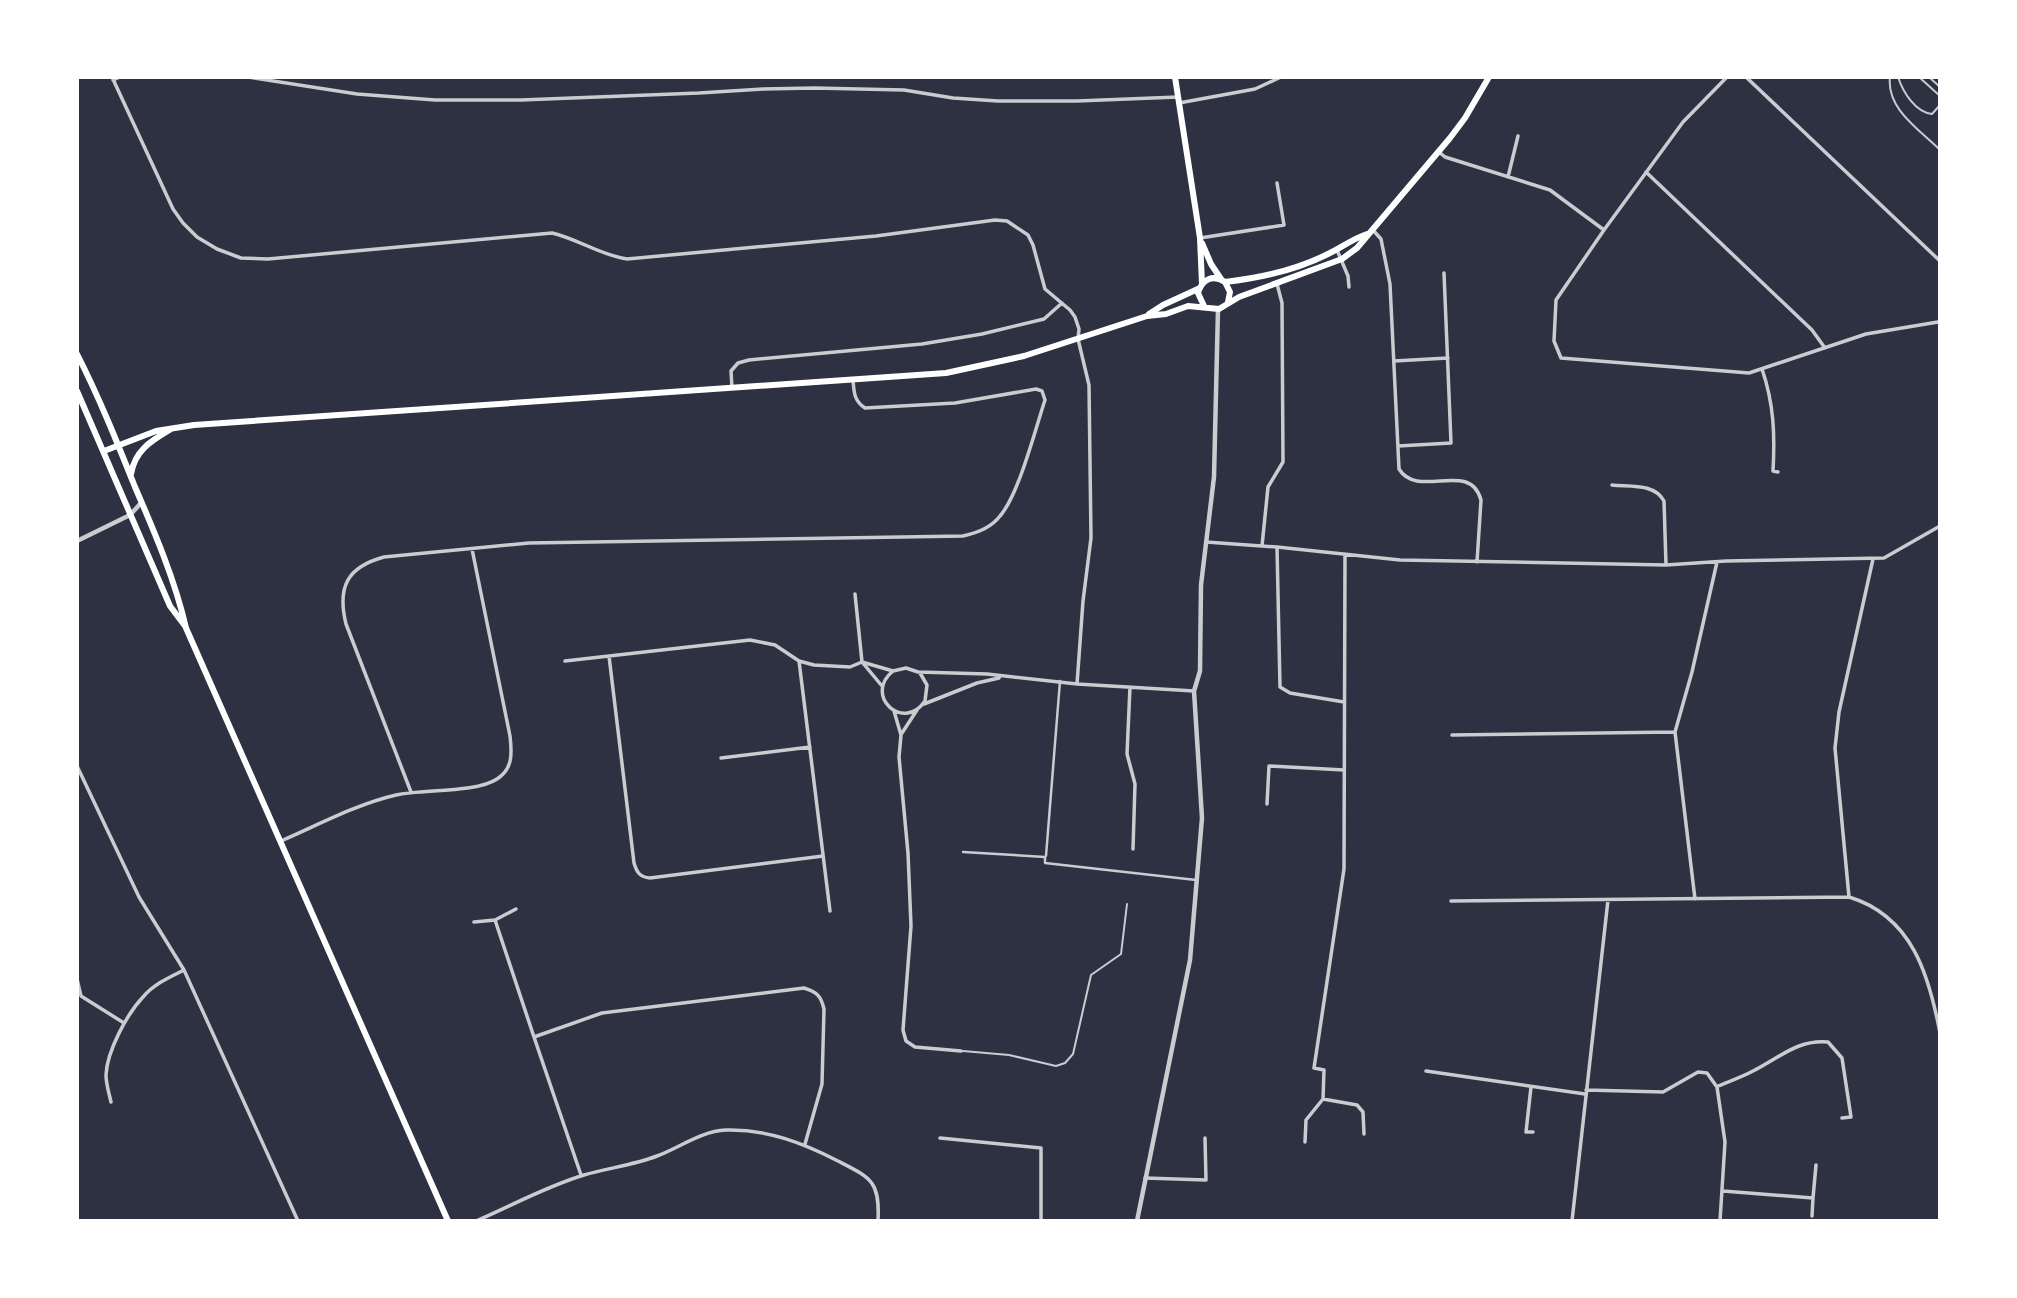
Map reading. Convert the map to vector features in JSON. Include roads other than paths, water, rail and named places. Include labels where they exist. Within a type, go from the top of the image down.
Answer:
[{"type":"main road","points":[[1175,77],[1200,238],[1199,298],[1204,306]]},
{"type":"main road","points":[[104,451],[146,434],[176,427],[853,380],[959,370],[1024,356],[1147,316],[1166,314],[1188,306],[1217,309],[1228,302],[1342,259],[1357,248],[1439,152],[1465,118],[1489,77]]},
{"type":"main road","points":[[1147,316],[1201,286],[1210,278],[1223,281],[1274,274],[1337,249],[1370,232]]},
{"type":"main road","points":[[1200,238],[1211,264],[1230,292],[1228,302]]},
{"type":"main road","points":[[77,354],[141,500],[180,602],[186,628],[448,1221]]},
{"type":"main road","points":[[77,391],[170,606],[186,628]]},
{"type":"main road","points":[[131,476],[132,466],[142,449],[176,427]]},
{"type":"street","points":[[120,77],[112,79],[173,209],[197,237],[217,249],[241,258],[268,259],[552,233],[565,236],[608,257],[626,259],[852,238],[995,220],[1007,221],[1028,235],[1033,245],[1041,282],[1050,295],[1075,317],[1079,329],[1077,339],[1090,392],[1091,517],[1077,684]]},
{"type":"street","points":[[248,77],[357,94],[435,100],[545,100],[814,88],[904,90],[953,98],[998,101],[1179,100],[1255,89],[1280,77]]},
{"type":"street","points":[[1727,77],[1683,122],[1556,300],[1554,341],[1561,358],[1749,373],[1886,329],[1938,322]]},
{"type":"street","points":[[1746,77],[1940,261]]},
{"type":"street","points":[[1508,177],[1518,136]]},
{"type":"street","points":[[1439,152],[1445,157],[1550,190],[1604,230]]},
{"type":"street","points":[[1646,172],[1812,330],[1825,348]]},
{"type":"street","points":[[1200,238],[1284,225],[1277,183]]},
{"type":"street","points":[[1370,232],[1381,239],[1390,284],[1399,469],[1412,481],[1471,483],[1478,491],[1481,500],[1477,562]]},
{"type":"street","points":[[1337,249],[1349,287]]},
{"type":"street","points":[[1398,446],[1451,443],[1444,273]]},
{"type":"street","points":[[1262,546],[1268,487],[1283,462],[1282,303],[1277,284]]},
{"type":"street","points":[[732,388],[731,371],[737,363],[922,344],[982,334],[1044,319],[1062,303]]},
{"type":"street","points":[[1137,1221],[1189,972],[1202,810],[1194,691],[1200,671],[1201,585],[1213,477],[1217,309]]},
{"type":"street","points":[[1940,310],[1940,331]]},
{"type":"street","points":[[1393,360],[1448,358]]},
{"type":"street","points":[[1762,369],[1773,412],[1773,471],[1778,472]]},
{"type":"street","points":[[411,792],[346,624],[342,606],[343,589],[352,573],[366,561],[384,557],[555,542],[963,536],[981,532],[999,518],[1011,501],[1045,400],[1042,391],[1036,389],[955,403],[865,408],[858,404],[855,397],[853,380]]},
{"type":"street","points":[[1612,485],[1651,488],[1660,493],[1664,501],[1666,565]]},
{"type":"street","points":[[77,541],[130,515],[142,505],[141,500]]},
{"type":"street","points":[[1206,542],[1400,560],[1666,565],[1884,558],[1940,526]]},
{"type":"street","points":[[1277,547],[1280,687],[1290,693],[1344,702]]},
{"type":"street","points":[[281,841],[383,799],[411,792],[484,785],[503,775],[510,764],[512,753],[510,736],[472,549]]},
{"type":"street","points":[[1305,1142],[1306,1120],[1323,1099],[1324,1070],[1314,1068],[1344,869],[1345,554]]},
{"type":"street","points":[[1849,897],[1835,748],[1839,712],[1873,559]]},
{"type":"street","points":[[1695,899],[1675,732],[1692,672],[1717,562]]},
{"type":"street","points":[[855,594],[862,662],[882,686],[884,701],[894,711],[901,735],[900,757],[908,847],[911,926],[903,1030],[906,1041],[915,1047],[961,1051]]},
{"type":"street","points":[[565,661],[750,640],[775,645],[799,661],[814,665],[850,667],[862,662],[893,671],[906,668],[918,672],[987,674],[1077,684],[1194,691]]},
{"type":"street","points":[[609,656],[634,863],[642,877],[823,856]]},
{"type":"street","points":[[799,661],[830,911]]},
{"type":"street","points":[[882,686],[893,671]]},
{"type":"street","points":[[901,735],[920,707],[928,689],[918,672]]},
{"type":"street","points":[[894,711],[908,713],[977,683],[1002,677]]},
{"type":"street","points":[[1060,681],[1045,863],[1196,880]]},
{"type":"street","points":[[1130,687],[1127,754],[1135,784],[1133,849]]},
{"type":"street","points":[[1452,736],[1675,732]]},
{"type":"street","points":[[721,758],[810,747]]},
{"type":"street","points":[[77,766],[139,897],[184,970],[298,1221]]},
{"type":"street","points":[[1267,804],[1269,766],[1344,770]]},
{"type":"street","points":[[963,852],[1045,857]]},
{"type":"street","points":[[1451,901],[1849,897],[1882,911],[1909,941],[1928,984],[1940,1033]]},
{"type":"street","points":[[1572,1221],[1608,900]]},
{"type":"street","points":[[474,922],[495,920],[516,908]]},
{"type":"street","points":[[495,920],[581,1175]]},
{"type":"street","points":[[111,1102],[106,1075],[109,1059],[124,1023],[144,995],[184,970]]},
{"type":"street","points":[[77,979],[79,997],[124,1023]]},
{"type":"street","points":[[534,1037],[602,1013],[804,988],[815,992],[822,999],[824,1009],[822,1084],[805,1144]]},
{"type":"street","points":[[1717,1087],[1753,1071],[1803,1043],[1828,1042],[1842,1058],[1851,1117],[1842,1118]]},
{"type":"street","points":[[1426,1071],[1531,1087],[1586,1092],[1663,1091],[1703,1071],[1707,1073],[1717,1087],[1725,1142],[1720,1221]]},
{"type":"street","points":[[1531,1087],[1526,1132],[1533,1132]]},
{"type":"street","points":[[1323,1099],[1357,1105],[1363,1112],[1364,1134]]},
{"type":"street","points":[[475,1221],[581,1175],[655,1157],[700,1136],[723,1130],[753,1131],[805,1144],[866,1176],[875,1188],[879,1202],[878,1221]]},
{"type":"street","points":[[940,1138],[1041,1148],[1041,1221]]},
{"type":"street","points":[[1144,1178],[1206,1180],[1205,1139]]},
{"type":"street","points":[[1812,1216],[1816,1164]]},
{"type":"street","points":[[1723,1191],[1813,1198]]},
{"type":"lane","points":[[1890,77],[1895,105],[1940,150]]},
{"type":"lane","points":[[1898,77],[1905,93],[1927,114],[1932,114],[1940,105]]},
{"type":"lane","points":[[1919,77],[1940,96]]},
{"type":"lane","points":[[1929,77],[1940,87]]},
{"type":"lane","points":[[961,1051],[1009,1055],[1056,1066],[1065,1063],[1073,1054],[1091,975],[1121,954],[1127,904]]}]
